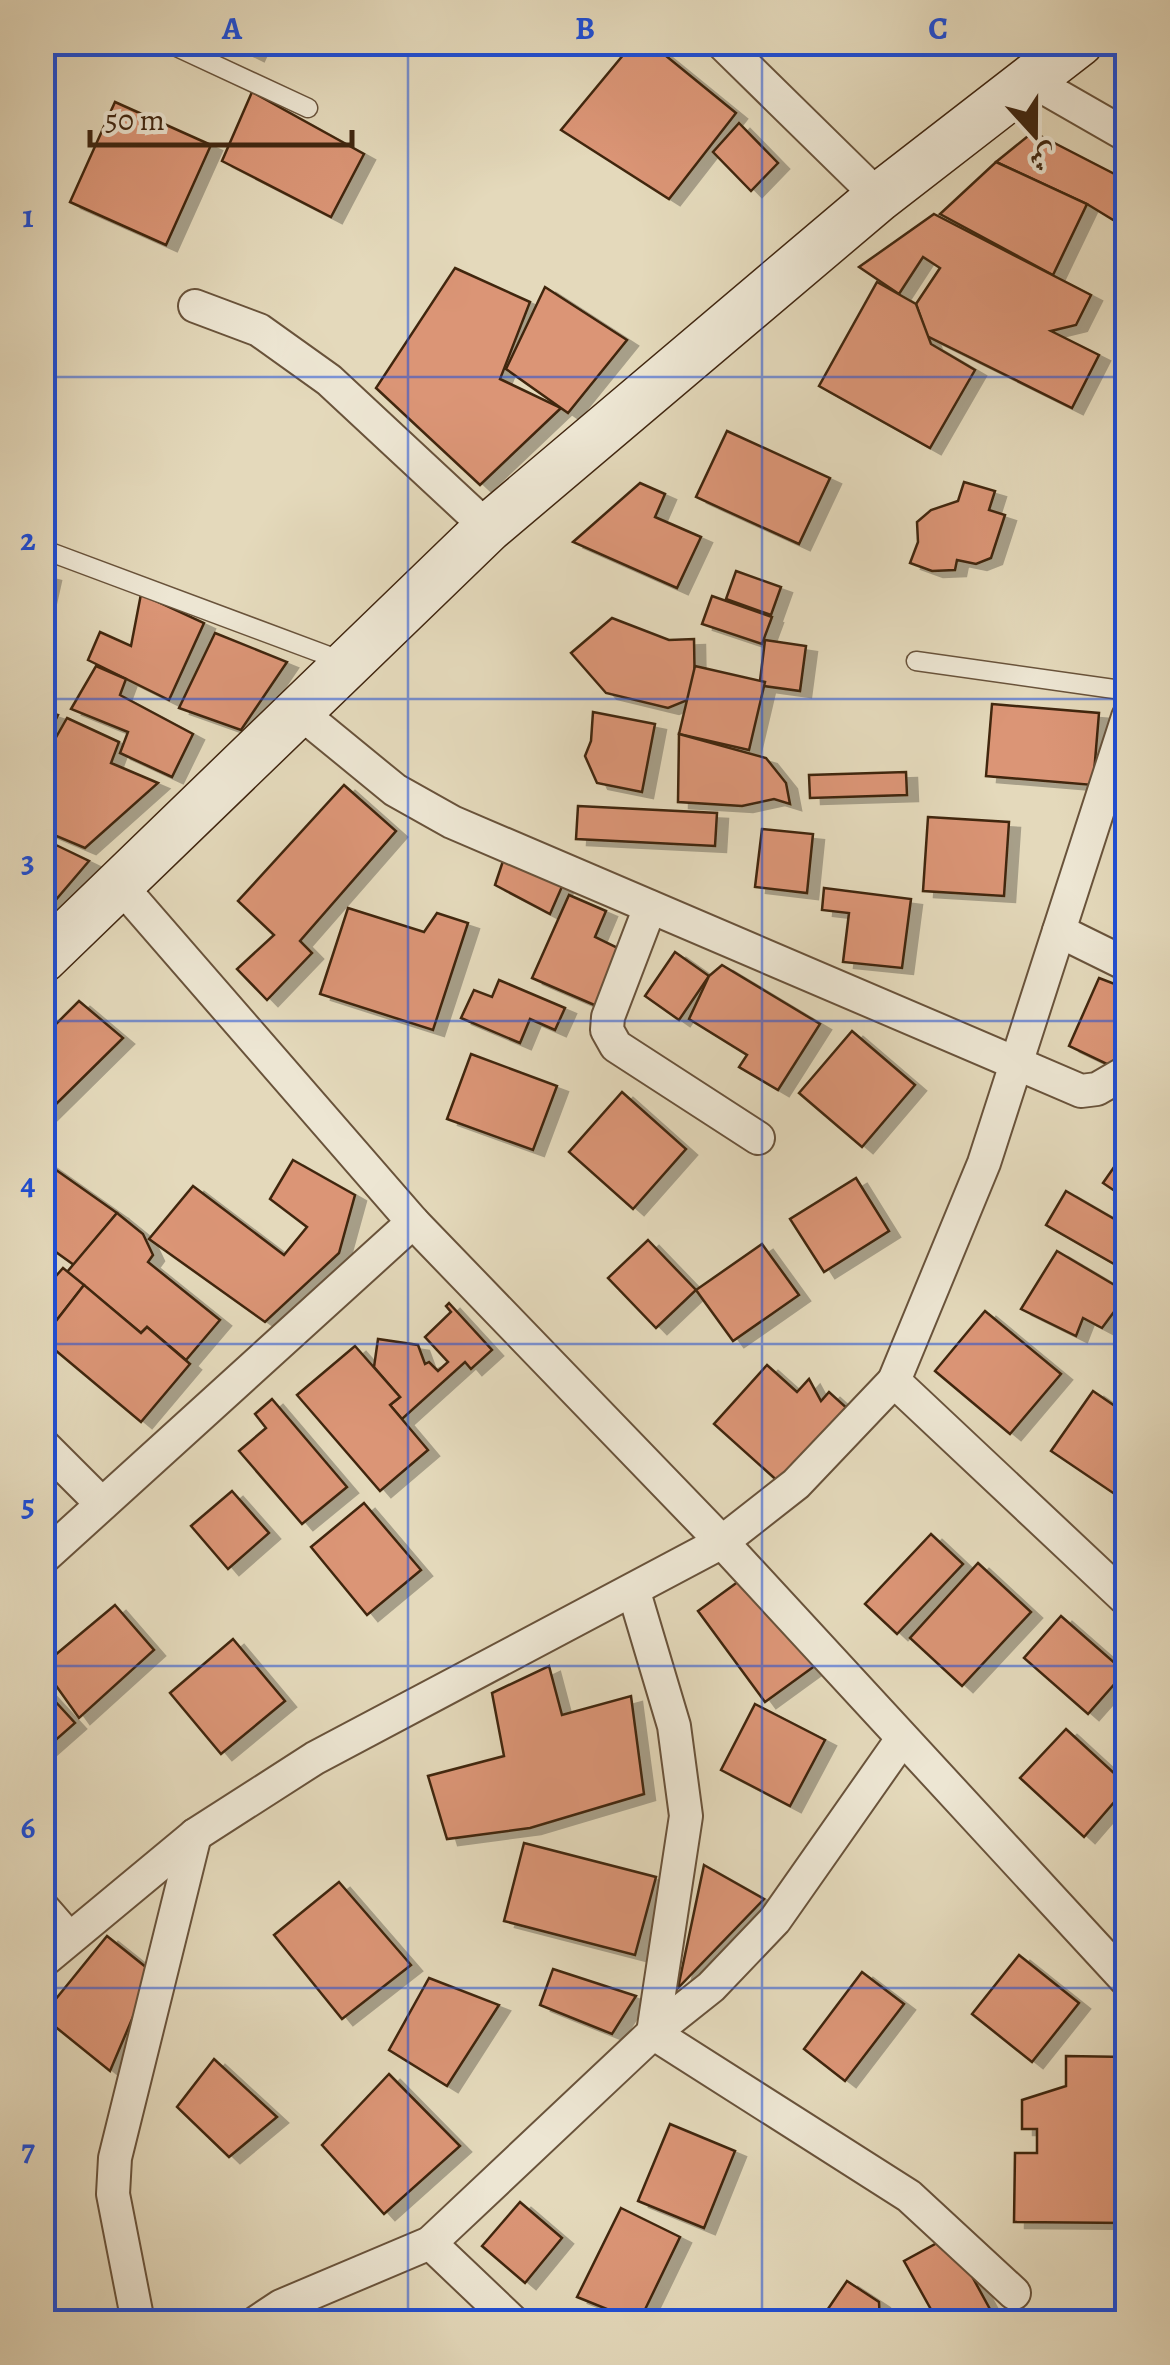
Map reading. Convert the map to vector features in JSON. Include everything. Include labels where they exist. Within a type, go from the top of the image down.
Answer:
[{"type":"main road","points":[[42,959],[488,528],[879,197],[1027,78],[1079,42]]},
{"type":"street","points":[[721,42],[879,197]]},
{"type":"street","points":[[1027,78],[1128,136]]},
{"type":"street","points":[[195,306],[259,330],[330,380],[488,528]]},
{"type":"street","points":[[296,710],[396,790],[452,822],[1081,1091],[1097,1089],[1128,1071]]},
{"type":"street","points":[[42,1962],[195,1835],[315,1758],[722,1542],[807,1474],[894,1381],[984,1163],[1128,717]]},
{"type":"street","points":[[120,886],[413,1222],[722,1542],[1128,1982]]},
{"type":"street","points":[[650,907],[608,1017],[608,1030],[616,1046],[758,1138]]},
{"type":"street","points":[[1059,931],[1128,965]]},
{"type":"street","points":[[42,1559],[413,1222]]},
{"type":"street","points":[[894,1381],[1124,1589]]},
{"type":"street","points":[[42,1444],[102,1504]]},
{"type":"street","points":[[634,1592],[674,1726],[686,1816],[653,2033]]},
{"type":"street","points":[[256,2322],[281,2306],[430,2243],[653,2033],[711,1988],[775,1920],[902,1739]]},
{"type":"street","points":[[138,2322],[113,2194],[115,2158],[195,1835]]},
{"type":"street","points":[[42,1906],[68,1937]]},
{"type":"street","points":[[653,2033],[909,2196],[1014,2293]]},
{"type":"street","points":[[430,2243],[513,2322]]},
{"type":"lane","points":[[166,42],[308,108]]},
{"type":"lane","points":[[42,549],[346,662]]},
{"type":"lane","points":[[916,661],[1128,691]]},
{"type":"building","points":[[226,42],[259,42],[253,55]]},
{"type":"building","points":[[634,42],[649,42],[736,113],[669,199],[561,130]]},
{"type":"building","points":[[252,92],[364,154],[331,217],[222,161]]},
{"type":"building","points":[[115,102],[211,145],[166,245],[70,202]]},
{"type":"building","points":[[739,123],[778,163],[751,191],[713,152]]},
{"type":"building","points":[[1033,132],[1128,181],[1128,229],[1087,204],[996,162]]},
{"type":"building","points":[[996,162],[1087,204],[1053,275],[940,214]]},
{"type":"building","points":[[934,214],[1091,295],[1076,325],[1051,331],[1099,355],[1072,408],[927,336],[916,304],[940,268],[923,257],[899,294],[859,267]]},
{"type":"building","points":[[455,268],[530,302],[500,379],[561,408],[480,485],[376,388]]},
{"type":"building","points":[[877,282],[916,304],[931,344],[975,370],[930,448],[819,386]]},
{"type":"building","points":[[545,287],[627,340],[568,413],[506,369]]},
{"type":"building","points":[[727,431],[830,478],[799,544],[696,497]]},
{"type":"building","points":[[964,482],[995,491],[989,510],[1005,515],[991,558],[976,564],[957,560],[955,570],[932,571],[910,563],[918,542],[917,522],[931,510],[958,501]]},
{"type":"building","points":[[640,483],[665,494],[655,517],[701,537],[677,588],[573,542]]},
{"type":"building","points":[[736,571],[781,587],[771,615],[726,599]]},
{"type":"building","points":[[42,573],[50,575],[42,611]]},
{"type":"building","points":[[141,594],[204,623],[169,700],[88,660],[100,632],[131,646]]},
{"type":"building","points":[[712,596],[772,617],[762,644],[702,624]]},
{"type":"building","points":[[612,618],[669,640],[694,639],[695,697],[668,708],[606,693],[571,653]]},
{"type":"building","points":[[215,633],[287,662],[241,730],[179,708]]},
{"type":"building","points":[[765,640],[806,646],[800,691],[764,686],[760,681]]},
{"type":"building","points":[[96,666],[126,679],[120,695],[193,734],[172,777],[120,753],[128,732],[71,709]]},
{"type":"building","points":[[695,666],[765,682],[749,750],[679,734]]},
{"type":"building","points":[[992,704],[1099,713],[1093,785],[986,776]]},
{"type":"building","points":[[42,710],[58,715],[42,748]]},
{"type":"building","points":[[593,712],[655,724],[642,792],[597,783],[585,756],[591,741]]},
{"type":"building","points":[[67,718],[119,742],[111,763],[158,783],[85,848],[42,830],[42,762]]},
{"type":"building","points":[[679,734],[766,758],[786,783],[790,804],[774,799],[742,806],[678,802]]},
{"type":"building","points":[[906,772],[907,795],[810,798],[809,775]]},
{"type":"building","points":[[344,785],[396,831],[300,941],[312,953],[267,1000],[237,969],[274,935],[238,901]]},
{"type":"building","points":[[578,806],[717,813],[715,846],[576,839]]},
{"type":"building","points":[[928,817],[1009,822],[1004,896],[923,891]]},
{"type":"building","points":[[762,829],[813,834],[807,893],[755,887]]},
{"type":"building","points":[[56,845],[89,861],[42,916],[42,861]]},
{"type":"building","points":[[505,855],[564,882],[550,914],[495,885]]},
{"type":"building","points":[[824,888],[911,899],[902,968],[843,962],[849,913],[822,910]]},
{"type":"building","points":[[569,895],[606,911],[595,937],[624,951],[599,1007],[532,978]]},
{"type":"building","points":[[348,908],[424,932],[437,913],[468,923],[433,1030],[320,994]]},
{"type":"building","points":[[675,952],[709,976],[679,1020],[645,996]]},
{"type":"building","points":[[722,965],[820,1024],[778,1090],[739,1067],[747,1055],[689,1019],[709,976]]},
{"type":"building","points":[[1099,978],[1128,989],[1128,1052],[1111,1066],[1069,1046]]},
{"type":"building","points":[[499,980],[565,1008],[555,1030],[530,1019],[520,1043],[461,1018],[474,990],[492,997]]},
{"type":"building","points":[[79,1001],[123,1038],[42,1118],[42,1038]]},
{"type":"building","points":[[852,1031],[915,1085],[862,1147],[799,1093]]},
{"type":"building","points":[[471,1054],[557,1086],[533,1150],[447,1119]]},
{"type":"building","points":[[622,1092],[686,1149],[633,1209],[569,1152]]},
{"type":"building","points":[[1128,1147],[1128,1200],[1103,1183]]},
{"type":"building","points":[[42,1160],[117,1213],[74,1265],[42,1242]]},
{"type":"building","points":[[293,1160],[355,1195],[339,1253],[265,1322],[149,1239],[193,1186],[284,1255],[307,1227],[270,1199]]},
{"type":"building","points":[[856,1178],[889,1231],[824,1272],[790,1219]]},
{"type":"building","points":[[1066,1191],[1128,1227],[1128,1272],[1046,1225]]},
{"type":"building","points":[[117,1213],[143,1234],[153,1255],[148,1262],[220,1320],[186,1360],[147,1327],[141,1333],[67,1272]]},
{"type":"building","points":[[648,1240],[696,1290],[656,1328],[608,1278]]},
{"type":"building","points":[[762,1244],[799,1295],[733,1341],[696,1290]]},
{"type":"building","points":[[1057,1251],[1128,1293],[1102,1328],[1083,1318],[1076,1336],[1021,1309]]},
{"type":"building","points":[[63,1268],[84,1285],[42,1339],[42,1292]]},
{"type":"building","points":[[84,1285],[141,1333],[147,1327],[190,1364],[141,1422],[42,1339]]},
{"type":"building","points":[[449,1303],[492,1350],[471,1369],[465,1362],[402,1419],[390,1405],[400,1397],[374,1367],[378,1339],[418,1345],[425,1364],[429,1362],[438,1371],[448,1362],[425,1337],[451,1312],[446,1306]]},
{"type":"building","points":[[985,1311],[1061,1374],[1010,1434],[935,1371]]},
{"type":"building","points":[[355,1346],[400,1397],[390,1405],[428,1450],[380,1491],[297,1395]]},
{"type":"building","points":[[767,1365],[797,1392],[809,1379],[821,1401],[829,1392],[849,1410],[782,1485],[714,1424]]},
{"type":"building","points":[[1093,1391],[1128,1415],[1128,1503],[1051,1451]]},
{"type":"building","points":[[272,1399],[347,1487],[302,1524],[239,1451],[266,1428],[255,1414]]},
{"type":"building","points":[[232,1491],[269,1533],[228,1569],[191,1526]]},
{"type":"building","points":[[364,1503],[421,1570],[367,1615],[311,1547]]},
{"type":"building","points":[[931,1534],[963,1564],[897,1634],[865,1604]]},
{"type":"building","points":[[978,1563],[1031,1612],[962,1686],[910,1638]]},
{"type":"building","points":[[750,1573],[816,1665],[765,1702],[698,1611]]},
{"type":"building","points":[[115,1605],[154,1650],[79,1718],[42,1666]]},
{"type":"building","points":[[1061,1616],[1125,1672],[1088,1714],[1024,1658]]},
{"type":"building","points":[[233,1639],[285,1701],[221,1754],[170,1693]]},
{"type":"building","points":[[549,1666],[562,1715],[631,1696],[644,1794],[530,1828],[447,1839],[428,1776],[504,1756],[492,1693]]},
{"type":"building","points":[[42,1687],[75,1723],[42,1752]]},
{"type":"building","points":[[755,1704],[825,1740],[790,1806],[721,1770]]},
{"type":"building","points":[[1066,1729],[1128,1786],[1084,1837],[1020,1778]]},
{"type":"building","points":[[524,1843],[656,1877],[635,1955],[504,1921]]},
{"type":"building","points":[[704,1865],[764,1899],[678,1988]]},
{"type":"building","points":[[339,1882],[411,1965],[342,2019],[274,1935]]},
{"type":"building","points":[[107,1936],[152,1972],[110,2071],[42,2016]]},
{"type":"building","points":[[1019,1955],[1079,2003],[1032,2062],[972,2014]]},
{"type":"building","points":[[553,1969],[636,1996],[612,2034],[540,2005]]},
{"type":"building","points":[[862,1972],[904,2004],[845,2081],[804,2049]]},
{"type":"building","points":[[429,1978],[499,2005],[447,2086],[389,2050]]},
{"type":"building","points":[[1066,2056],[1128,2057],[1128,2223],[1014,2222],[1015,2153],[1037,2153],[1037,2129],[1022,2129],[1022,2100],[1066,2086]]},
{"type":"building","points":[[214,2059],[277,2117],[229,2157],[177,2107]]},
{"type":"building","points":[[389,2074],[460,2146],[384,2214],[322,2145]]},
{"type":"building","points":[[670,2124],[735,2151],[704,2228],[638,2201]]},
{"type":"building","points":[[520,2202],[562,2238],[525,2283],[482,2246]]},
{"type":"building","points":[[621,2208],[680,2237],[639,2322],[577,2297]]},
{"type":"building","points":[[950,2236],[997,2322],[938,2322],[904,2261]]},
{"type":"building","points":[[847,2281],[879,2302],[880,2322],[819,2322]]}]
